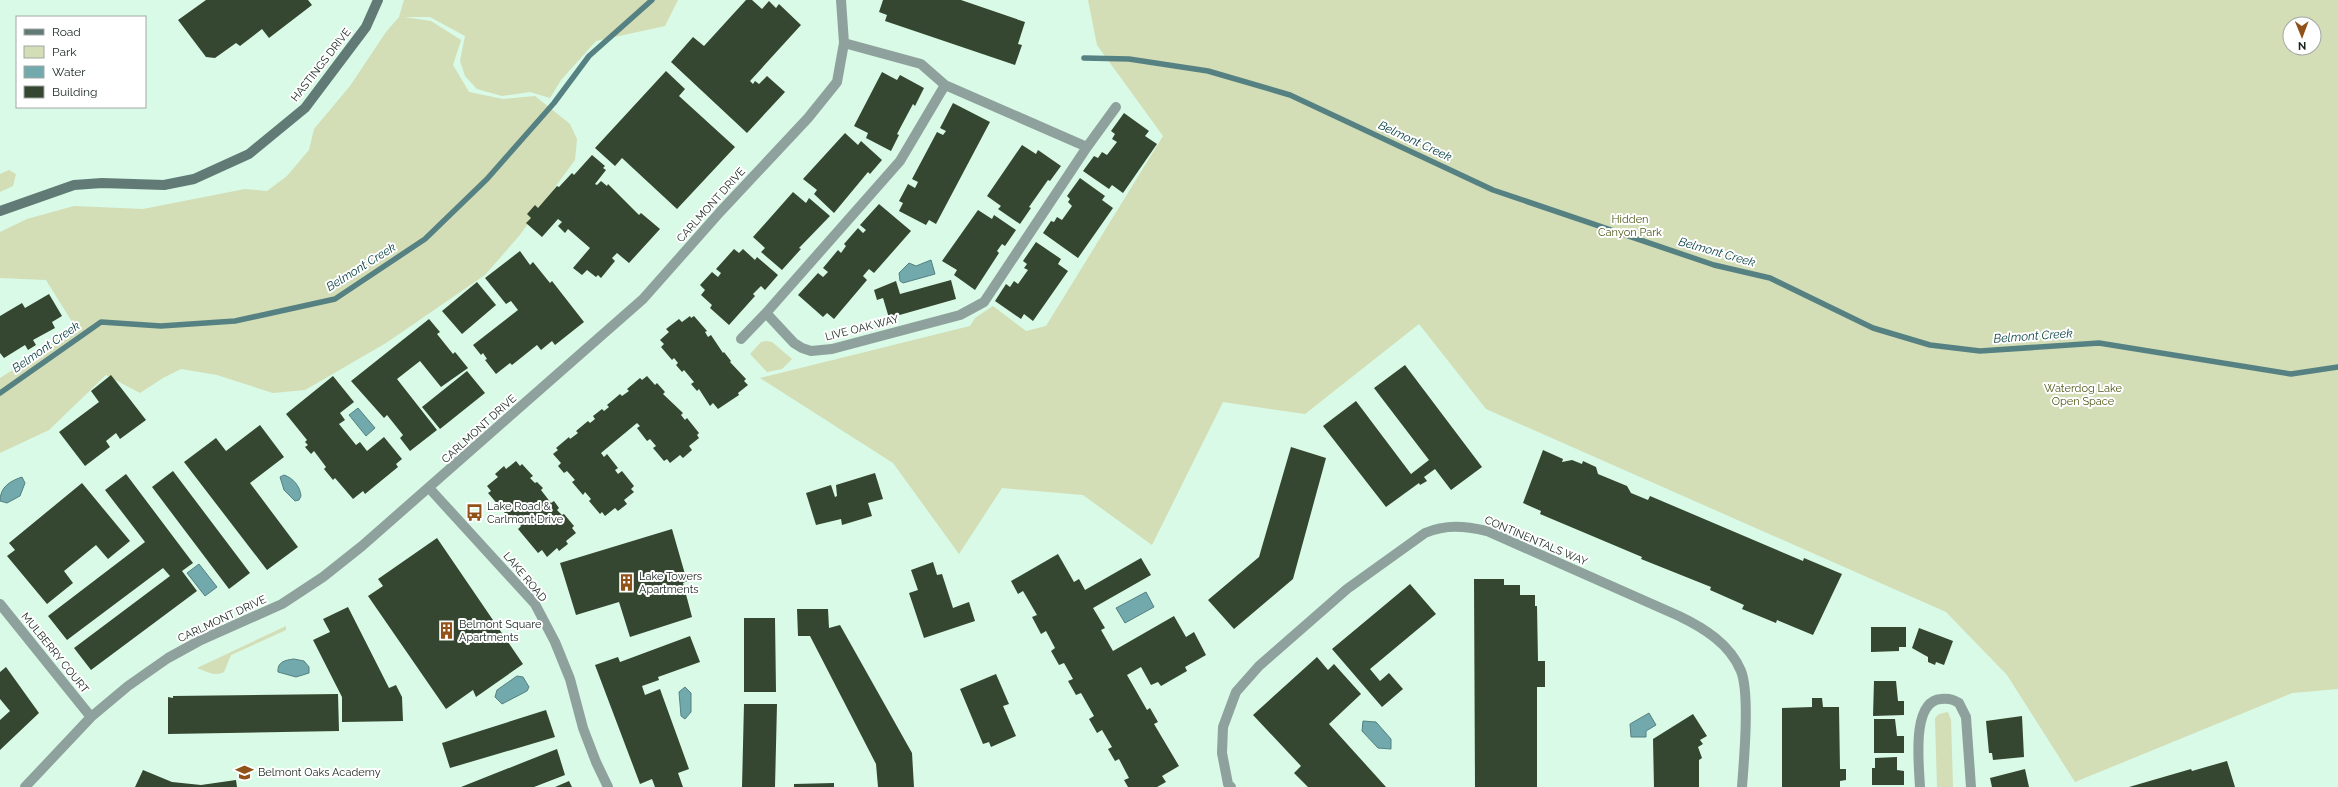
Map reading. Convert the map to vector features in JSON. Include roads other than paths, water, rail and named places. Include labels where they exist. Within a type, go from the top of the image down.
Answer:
[{"type":"street","name":"HASTINGS DRIVE","points":[[0,211],[74,185],[102,183],[164,185],[194,179],[249,154],[305,108],[366,27],[378,0]]},
{"type":"street","name":"CARLMONT DRIVE","points":[[26,787],[91,717],[128,686],[168,658],[199,641],[282,604],[323,577],[430,488],[643,299],[720,212],[808,118],[837,82],[844,43],[841,0]]},
{"type":"street","points":[[844,43],[921,64],[945,85],[1087,147]]},
{"type":"street","points":[[741,339],[766,313],[900,161],[945,85]]},
{"type":"street","name":"LIVE OAK WAY","points":[[766,313],[794,343],[811,351],[832,349],[968,312],[984,302],[1087,147],[1116,107]]},
{"type":"street","name":"LAKE ROAD","points":[[430,488],[535,604],[556,642],[570,679],[593,755],[608,787]]},
{"type":"street","name":"CONTINENTALS WAY","points":[[1228,786],[1222,753],[1223,727],[1236,692],[1259,666],[1347,589],[1425,533],[1437,528],[1456,526],[1487,531],[1679,616],[1700,626],[1726,647],[1741,672],[1745,699],[1742,787]]},
{"type":"street","name":"MULBERRY COURT","points":[[0,604],[91,717]]},
{"type":"street","points":[[1920,787],[1920,723],[1922,713],[1927,705],[1937,699],[1946,698],[1959,703],[1966,717],[1971,787]]},
{"type":"water","points":[[931,260],[935,274],[903,283],[900,281],[899,273],[909,263],[916,266]]},
{"type":"water","points":[[358,408],[375,428],[366,436],[349,415]]},
{"type":"water","points":[[284,475],[293,480],[298,486],[301,496],[299,500],[295,501],[284,490],[280,477]]},
{"type":"water","points":[[22,477],[25,483],[20,496],[7,503],[0,501],[0,496],[6,485]]},
{"type":"water","points":[[199,564],[217,587],[205,596],[187,573]]},
{"type":"water","points":[[1146,592],[1154,607],[1125,623],[1116,608]]},
{"type":"water","points":[[294,659],[304,661],[309,667],[309,673],[296,677],[278,672],[279,666],[282,662]]},
{"type":"water","points":[[517,676],[523,677],[529,687],[527,691],[502,704],[495,697],[497,690]]},
{"type":"water","points":[[685,687],[691,693],[691,712],[685,719],[681,716],[679,692]]},
{"type":"water","points":[[1649,713],[1656,725],[1646,731],[1646,737],[1631,737],[1630,724]]},
{"type":"water","points":[[1363,721],[1376,722],[1391,739],[1391,749],[1378,748],[1362,731]]},
{"type":"waterway","name":"Belmont Creek","points":[[0,393],[101,322],[161,326],[235,321],[335,299],[425,239],[487,179],[554,103],[589,56],[652,0]]},
{"type":"waterway","name":"Belmont Creek","points":[[1084,58],[1129,59],[1208,71],[1290,95],[1493,190],[1714,265],[1770,278],[1873,328],[1930,345],[1980,351],[2099,343],[2291,374],[2338,367]]},
{"type":"place","name":"Lake Road & Carlmont Drive","points":[[474,512]]},
{"type":"place","name":"Lake Towers Apartments","points":[[626,582]]},
{"type":"place","name":"Belmont Square Apartments","points":[[446,630]]},
{"type":"place","name":"Belmont Oaks Academy","points":[[245,772]]},
{"type":"park label","name":"Hidden Canyon Park","points":[[1630,225]]},
{"type":"park label","name":"Waterdog Lake Open Space","points":[[2083,394]]}]
